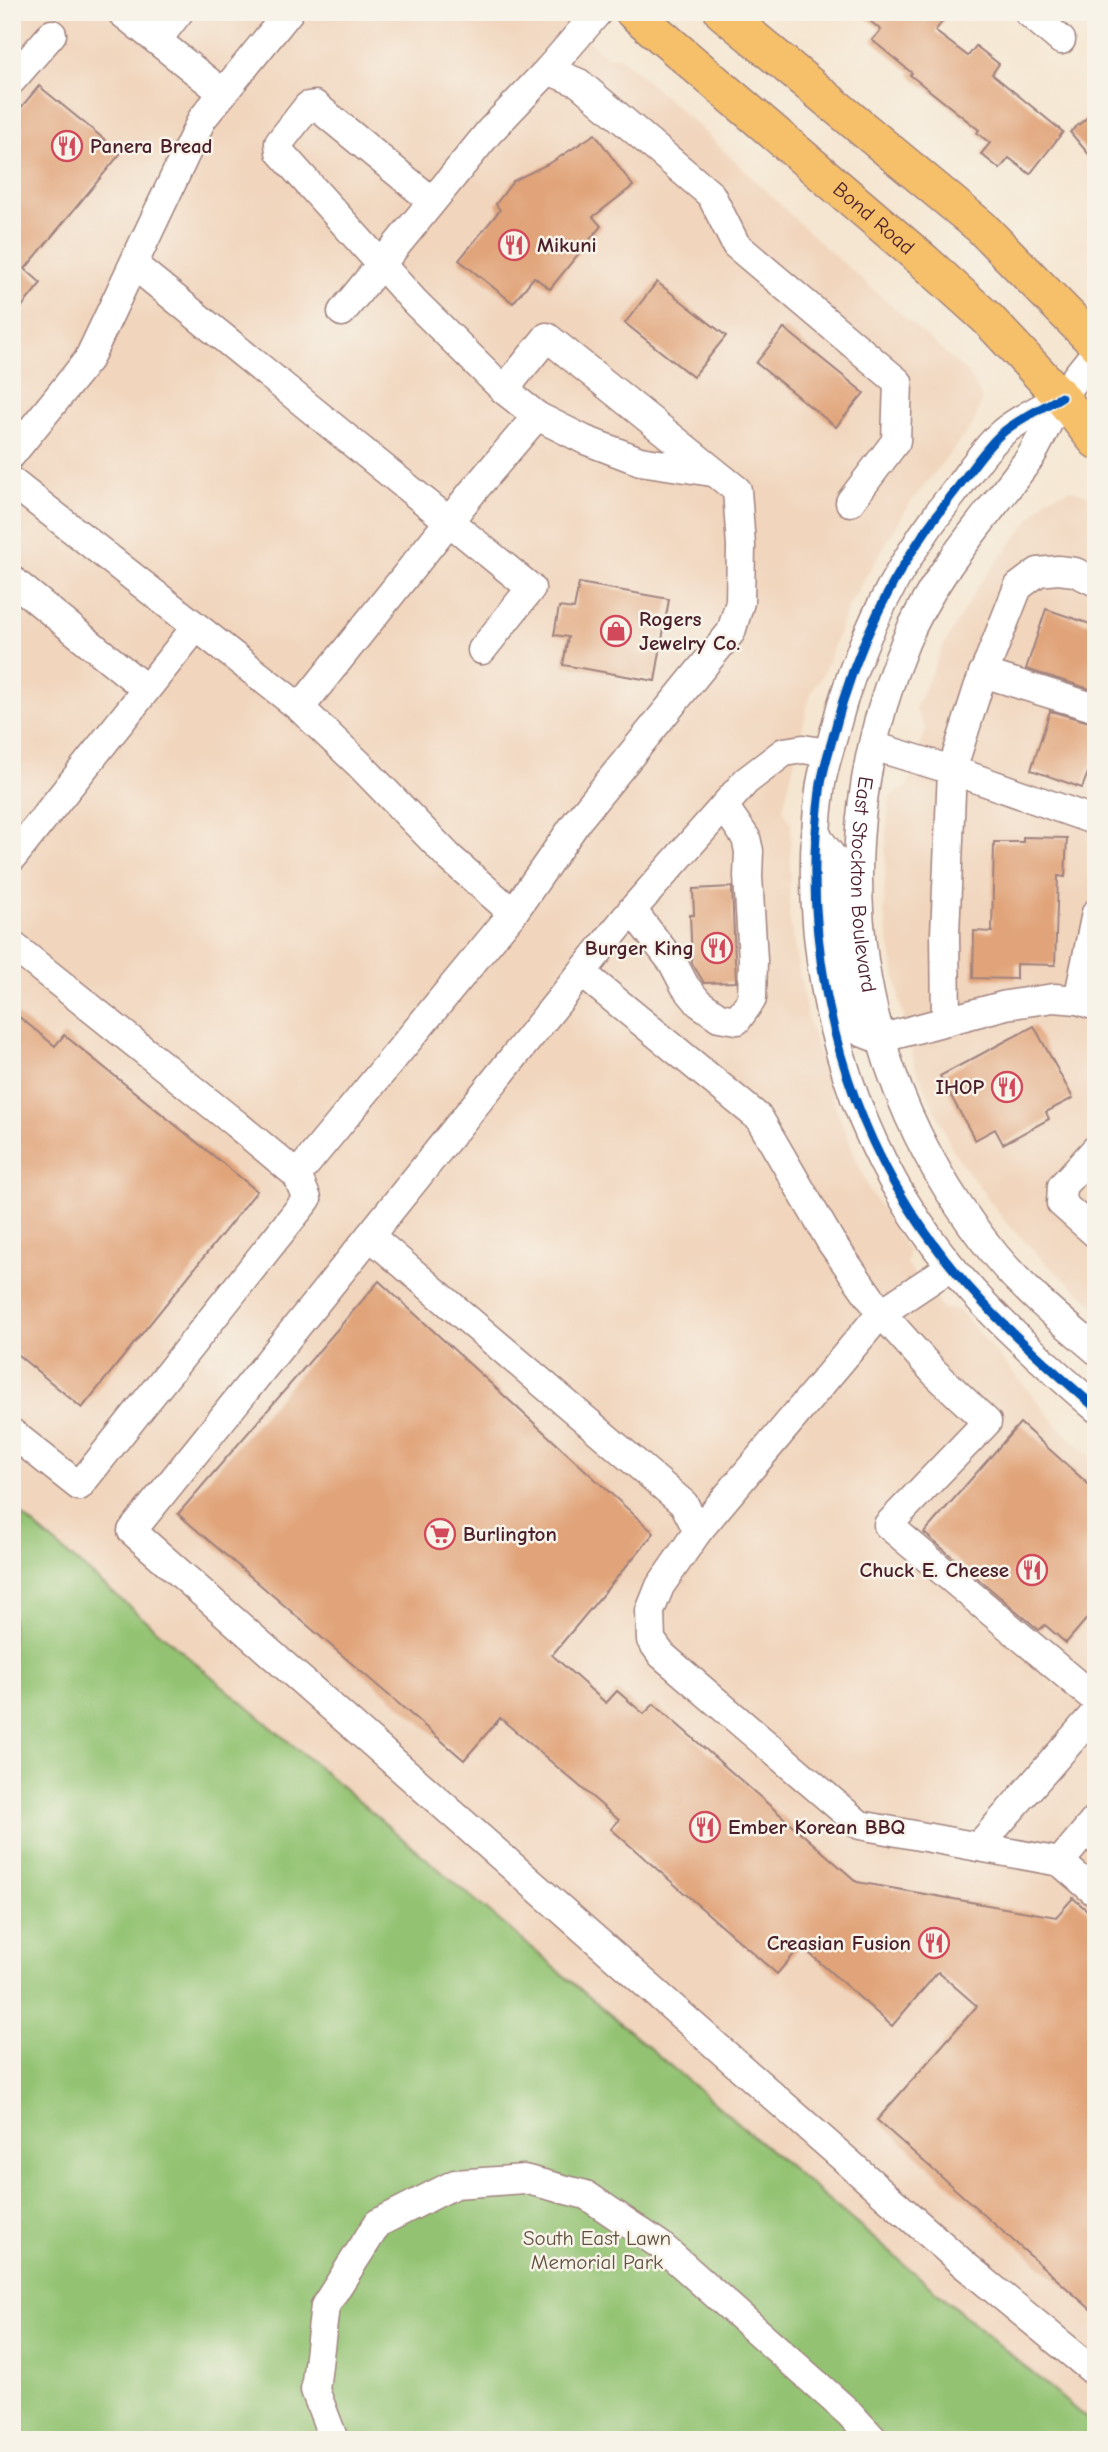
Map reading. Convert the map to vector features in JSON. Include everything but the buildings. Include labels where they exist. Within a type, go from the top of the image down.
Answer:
[{"type":"main road","name":"Bond Road","points":[[633,12],[988,319],[1061,397],[1096,441]]},
{"type":"main road","points":[[722,12],[981,227],[1096,344]]},
{"type":"street","points":[[121,12],[223,93]]},
{"type":"street","points":[[157,40],[179,12]]},
{"type":"street","points":[[12,454],[88,360],[202,119],[289,12]]},
{"type":"street","points":[[342,312],[489,132],[598,12]]},
{"type":"street","points":[[1028,12],[1062,40]]},
{"type":"street","points":[[12,80],[52,34]]},
{"type":"street","points":[[548,70],[579,83],[711,195],[736,244],[898,382],[896,441],[849,502]]},
{"type":"street","points":[[432,201],[315,105],[308,106],[279,143],[280,152],[415,302],[504,390],[537,416],[585,440],[640,461],[715,472]]},
{"type":"street","points":[[134,265],[531,587],[482,650]]},
{"type":"street","points":[[297,1175],[513,913],[578,820],[732,632],[740,602],[741,546],[737,490],[547,337],[504,390]]},
{"type":"street","name":"East Stockton Boulevard","points":[[1096,352],[1061,397],[1028,461],[964,541],[918,615],[905,642],[885,698],[865,782],[859,832],[858,882],[862,946],[880,1039],[898,1092],[924,1150],[960,1209],[997,1257],[1030,1294],[1096,1350]]},
{"type":"street","name":"East Stockton Boulevard","points":[[1061,397],[1001,434],[920,537],[871,623],[852,671],[820,788],[816,834],[816,888],[821,959],[835,1034],[859,1107],[894,1183],[950,1267],[978,1300],[1096,1408]]},
{"type":"street","points":[[300,708],[537,416]]},
{"type":"street","points":[[12,482],[300,708],[359,764],[450,858],[513,913]]},
{"type":"street","points":[[946,1021],[945,934],[952,770],[983,673],[1018,587],[1038,572],[1058,570],[1075,572],[1096,582]]},
{"type":"street","points":[[12,580],[146,689]]},
{"type":"street","points":[[12,858],[196,627]]},
{"type":"street","points":[[983,673],[1096,708]]},
{"type":"street","points":[[873,746],[952,770],[1096,821]]},
{"type":"street","points":[[828,753],[803,748],[784,752],[746,781],[632,910],[132,1531],[967,2267],[1096,2374]]},
{"type":"street","points":[[632,910],[673,963],[685,986],[699,1003],[719,1017],[737,1020],[752,999],[748,851],[746,838],[724,806]]},
{"type":"street","points":[[816,834],[836,862],[840,944],[851,1015],[861,1031],[880,1039],[1006,1005],[1054,998],[1087,1003],[1096,913]]},
{"type":"street","points":[[12,944],[297,1175],[307,1199],[79,1486],[12,1433]]},
{"type":"street","points":[[582,973],[759,1118],[831,1242],[881,1313],[934,1372],[987,1422],[888,1525],[1096,1700]]},
{"type":"street","points":[[1096,1149],[1062,1186],[1061,1203],[1096,1234]]},
{"type":"street","points":[[370,1236],[684,1504],[698,1531]]},
{"type":"street","points":[[950,1267],[881,1313],[698,1531],[660,1586],[650,1611],[651,1640],[662,1655],[860,1825],[1060,1862],[1096,1893]]},
{"type":"street","points":[[978,1847],[1096,1712]]},
{"type":"street","points":[[1060,1862],[1096,1819]]},
{"type":"street","points":[[334,2440],[315,2390],[325,2306],[378,2223],[455,2184],[524,2179],[586,2195],[660,2245],[849,2413],[874,2440]]},
{"type":"shaded area","points":[[12,12],[557,12],[606,57],[620,57],[699,127],[817,240],[969,374],[982,398],[974,423],[908,506],[848,607],[823,674],[811,693],[783,809],[791,823],[789,918],[808,1020],[838,1114],[869,1190],[908,1251],[907,1265],[943,1309],[959,1310],[1062,1430],[1096,1461],[1096,2427],[12,1507]]},
{"type":"shaded area","points":[[1071,489],[1091,497],[1096,503],[1096,1306],[1047,1264],[1003,1219],[954,1152],[915,1066],[884,913],[886,833],[890,797],[908,786],[926,729],[915,709],[943,647],[978,586],[1047,498]]},
{"type":"green space","name":"South East Lawn Memorial Park","points":[[12,1507],[1096,2427],[1096,2440],[12,2440]]},
{"type":"cycle path","points":[[1061,397],[1014,424],[988,448],[913,550],[880,608],[843,700],[824,769],[816,841],[815,892],[826,993],[838,1043],[871,1138],[894,1183],[937,1248],[985,1305],[1096,1408]]},
{"type":"place","name":"Panera Bread","points":[[67,146]]},
{"type":"place","name":"Mikuni","points":[[514,245]]},
{"type":"place","name":"Rogers Jewelry Co.","points":[[616,631]]},
{"type":"place","name":"Burger King","points":[[717,948]]},
{"type":"place","name":"IHOP","points":[[1007,1087]]},
{"type":"place","name":"Burlington","points":[[440,1534]]},
{"type":"place","name":"Chuck E. Cheese","points":[[1032,1570]]},
{"type":"place","name":"Ember Korean BBQ","points":[[705,1827]]},
{"type":"place","name":"Creasian Fusion","points":[[934,1943]]}]
